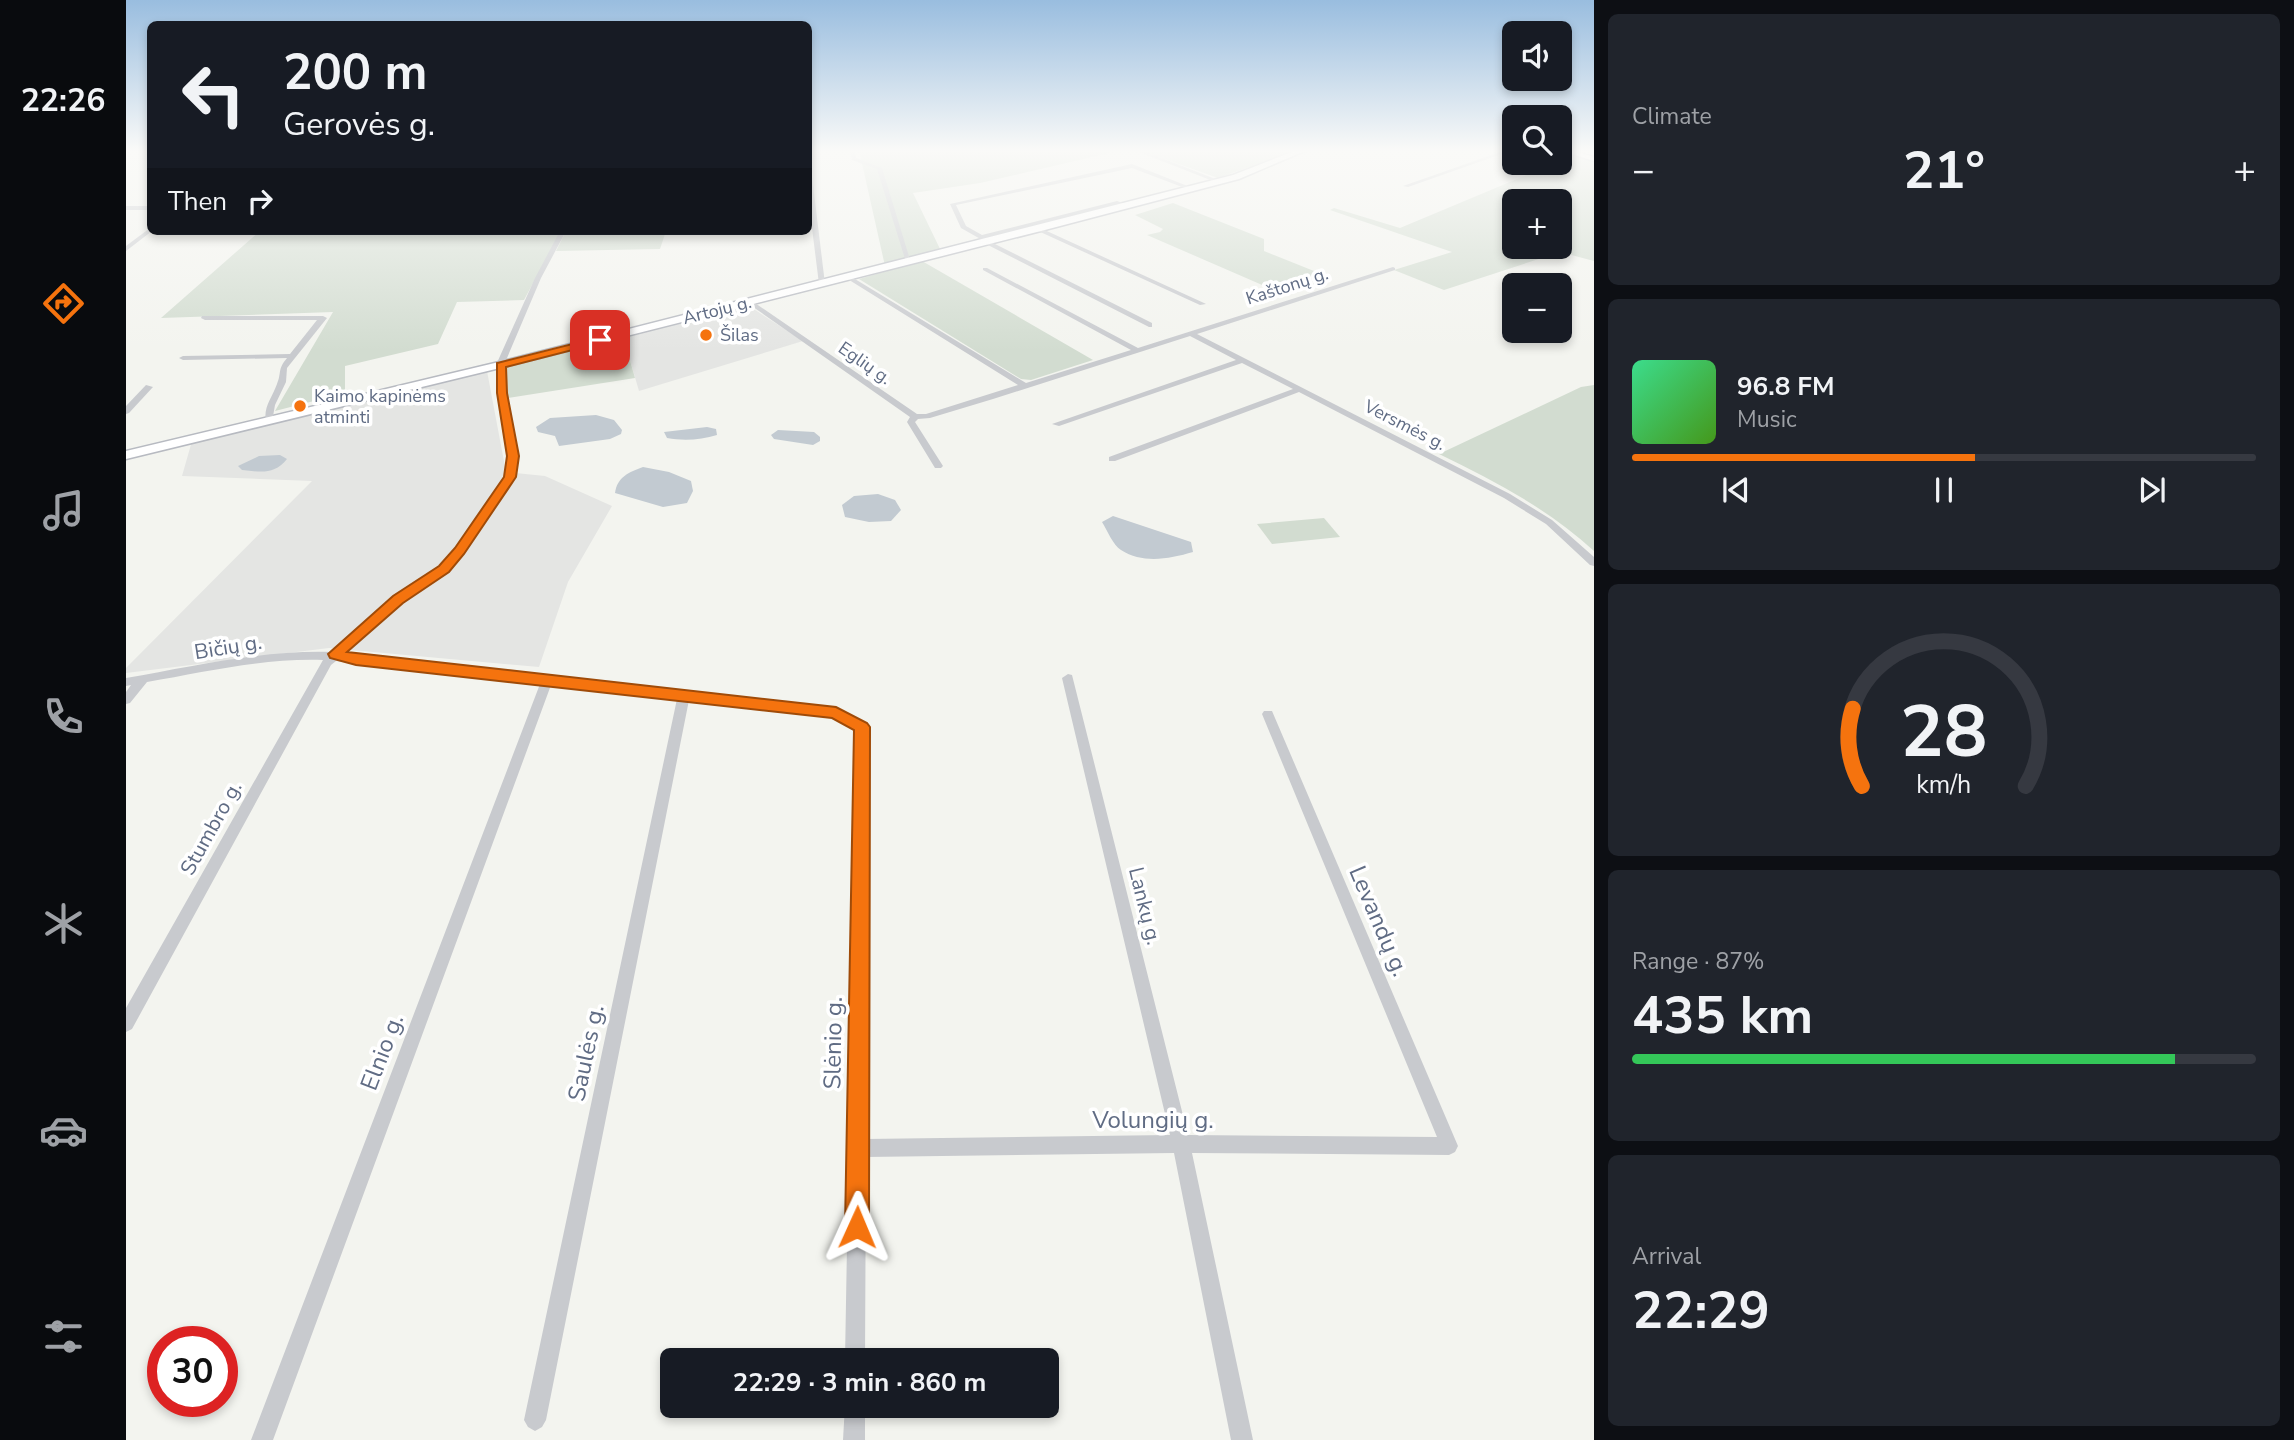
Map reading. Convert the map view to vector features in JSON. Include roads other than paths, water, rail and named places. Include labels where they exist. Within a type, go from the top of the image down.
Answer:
[{"type":"main road","name":"Artojų g.","points":[[126,455],[500,365],[1083,217]]},
{"type":"street","points":[[814,217],[822,284]]},
{"type":"street","points":[[895,217],[909,262]]},
{"type":"street","points":[[959,217],[963,227],[986,240],[1149,324]]},
{"type":"street","points":[[986,240],[1067,217]]},
{"type":"street","points":[[1038,229],[1202,304]]},
{"type":"street","points":[[126,249],[147,232]]},
{"type":"street","points":[[500,365],[538,278],[561,235]]},
{"type":"street","points":[[985,269],[1137,350]]},
{"type":"street","name":"Kaštonų g.","points":[[915,416],[927,416],[990,397],[1393,269]]},
{"type":"street","points":[[848,277],[1025,386]]},
{"type":"street","name":"Eglių g.","points":[[750,302],[915,416]]},
{"type":"street","points":[[205,318],[323,318],[283,368],[283,382],[269,403],[269,420]]},
{"type":"street","name":"Versmės g.","points":[[1190,333],[1507,496],[1549,522],[1594,563]]},
{"type":"street","points":[[183,358],[293,356]]},
{"type":"street","points":[[1056,424],[1242,360]]},
{"type":"street","name":"Stumbro g.","points":[[126,1024],[322,670],[335,654],[398,600],[444,569],[510,477],[513,456],[500,365]]},
{"type":"street","points":[[126,411],[149,387]]},
{"type":"street","points":[[1112,459],[1300,389]]},
{"type":"street","points":[[915,416],[911,422],[938,466]]},
{"type":"street","name":"Bičių g.","points":[[126,682],[320,653],[356,660],[836,712],[862,727]]},
{"type":"street","name":"Lankų g.","points":[[1068,678],[1181,1144],[1242,1440]]},
{"type":"street","points":[[126,700],[143,679]]},
{"type":"street","name":"Elnio g.","points":[[262,1440],[547,681]]},
{"type":"street","name":"Saulės g.","points":[[536,1420],[684,695]]},
{"type":"street","name":"Levandų g.","points":[[1268,713],[1448,1146]]},
{"type":"street","name":"Slėnio g.","points":[[855,1348],[862,727]]},
{"type":"street","name":"Volungių g.","points":[[858,1148],[1181,1144],[1448,1146]]},
{"type":"street","points":[[854,1440],[855,1418]]},
{"type":"place","name":"Šilas","points":[[706,335]]},
{"type":"place","name":"Kaimo kapinėms atminti","points":[[300,406]]}]
